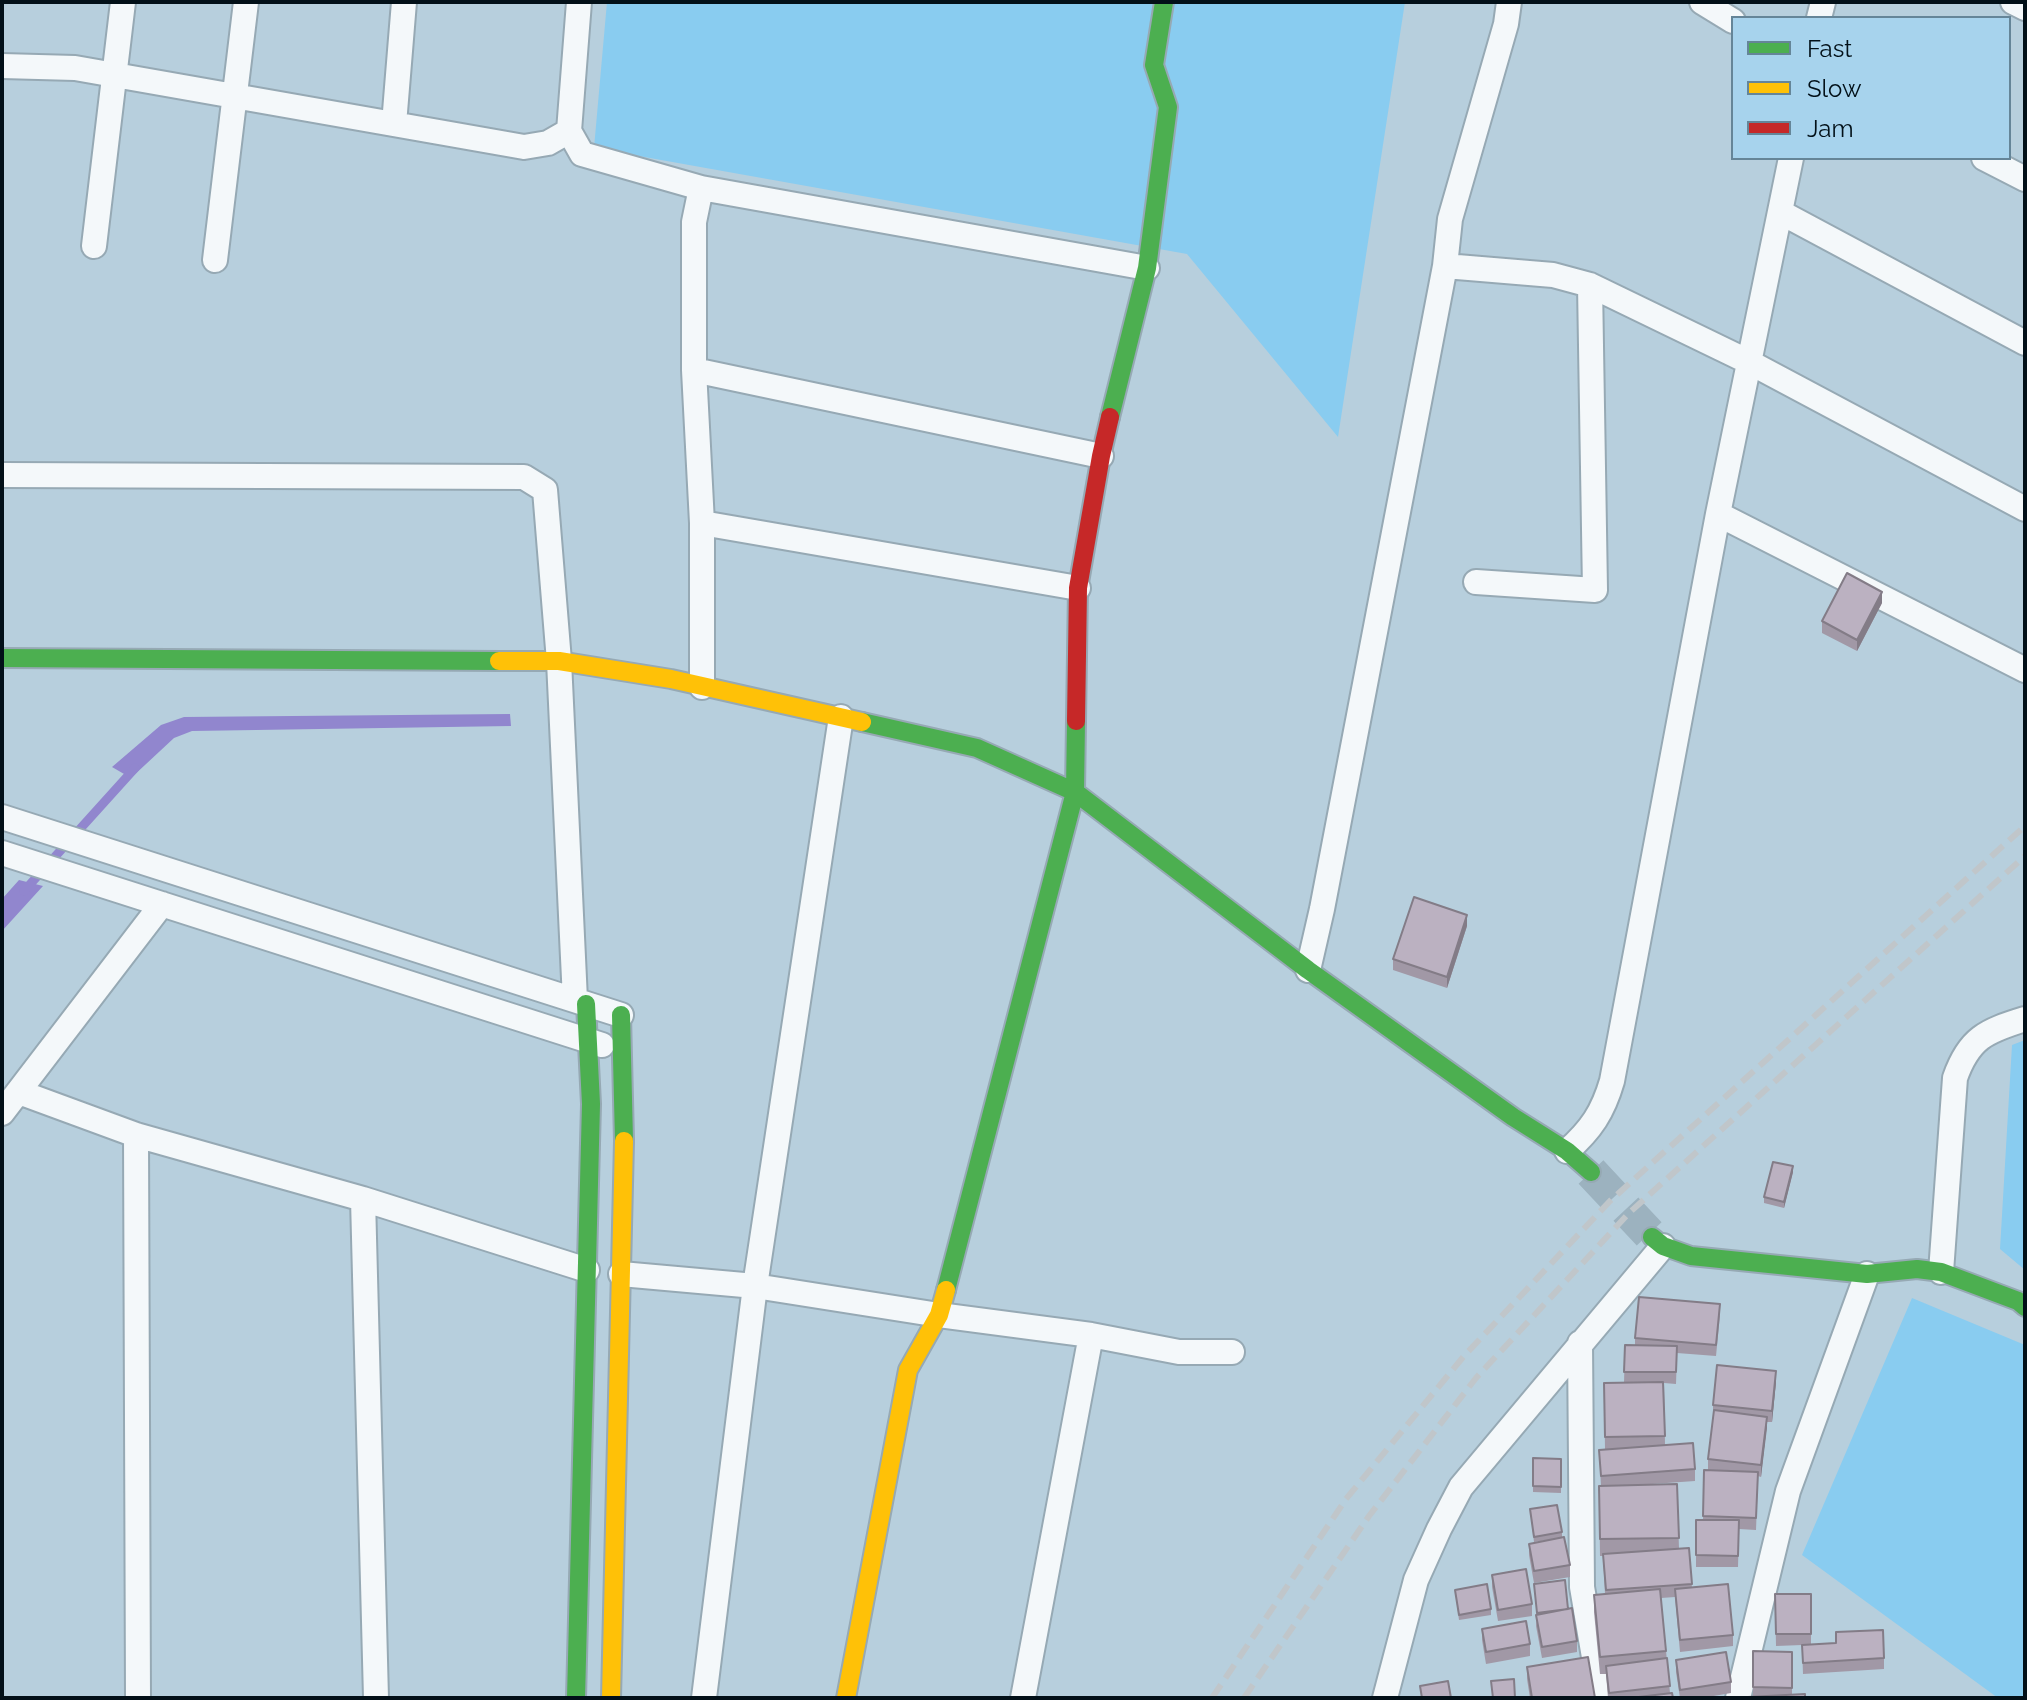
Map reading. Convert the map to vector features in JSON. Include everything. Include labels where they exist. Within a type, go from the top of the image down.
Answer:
[{"type":"street","points":[[94,246],[123,2]]},
{"type":"street","points":[[215,260],[246,2]]},
{"type":"street","points":[[394,124],[404,2]]},
{"type":"street","points":[[579,2],[569,131],[582,154],[701,188],[1147,268]]},
{"type":"street","points":[[846,1698],[908,1370],[939,1315],[1075,792],[1078,588],[1101,456],[1147,268],[1168,107],[1154,65],[1164,2]]},
{"type":"street","points":[[1308,970],[1445,266],[1450,219],[1506,24],[1509,2]]},
{"type":"street","points":[[1702,2],[1731,20]]},
{"type":"street","points":[[2013,2],[2025,8]]},
{"type":"street","points":[[2,66],[75,68],[524,147],[548,143],[569,131]]},
{"type":"street","points":[[1567,1151],[1595,1124],[1612,1081],[1718,514],[1791,160]]},
{"type":"street","points":[[1988,160],[2025,179]]},
{"type":"street","points":[[701,188],[694,222],[694,370],[702,523],[702,687]]},
{"type":"street","points":[[1780,212],[2025,343]]},
{"type":"street","points":[[1445,266],[1553,275],[1590,285],[1749,362],[2025,509]]},
{"type":"street","points":[[1476,582],[1595,590],[1590,285]]},
{"type":"street","points":[[694,370],[1101,456]]},
{"type":"street","points":[[2,475],[524,477],[545,490],[580,1002],[588,1041],[591,1104],[576,1698]]},
{"type":"street","points":[[1718,514],[2025,670]]},
{"type":"street","points":[[702,523],[1078,588]]},
{"type":"street","points":[[2,658],[559,661],[702,687],[977,748],[1075,792],[1308,970],[1513,1117],[1567,1151],[1591,1172]]},
{"type":"street","points":[[704,1698],[755,1286],[841,717]]},
{"type":"street","points":[[2,817],[621,1015],[625,1104],[611,1698]]},
{"type":"street","points":[[2,853],[623,1052]]},
{"type":"street","points":[[2,1113],[162,904]]},
{"type":"street","points":[[1941,1272],[1955,1078],[1964,1054],[1982,1035],[2025,1019]]},
{"type":"street","points":[[19,1092],[136,1135],[363,1199],[587,1270]]},
{"type":"street","points":[[136,1135],[138,1698]]},
{"type":"street","points":[[363,1199],[376,1698]]},
{"type":"street","points":[[1385,1698],[1416,1580],[1461,1487],[1580,1343],[1657,1242],[1691,1256],[1867,1274],[1917,1269],[1941,1272],[2018,1301],[2025,1307]]},
{"type":"street","points":[[621,1274],[755,1286],[1091,1335],[1179,1352],[1232,1352]]},
{"type":"street","points":[[1738,1698],[1788,1491],[1867,1274]]},
{"type":"street","points":[[1023,1698],[1091,1335]]},
{"type":"street","points":[[1580,1343],[1582,1587],[1601,1698]]},
{"type":"shaded area","points":[[607,2],[1405,2],[1338,437],[1187,254],[594,148]]},
{"type":"shaded area","points":[[510,714],[511,726],[192,731],[174,738],[131,778],[112,767],[161,725],[184,717]]},
{"type":"shaded area","points":[[19,880],[43,886],[2,931],[2,899]]},
{"type":"shaded area","points":[[2025,1040],[2025,1270],[2000,1249],[2012,1045]]},
{"type":"shaded area","points":[[1912,1298],[2025,1345],[2025,1698],[1998,1698],[1802,1555]]},
{"type":"building","points":[[1847,573],[1882,592],[1857,640],[1822,621]]},
{"type":"building","points":[[1414,897],[1467,915],[1447,977],[1393,959]]},
{"type":"building","points":[[1773,1162],[1793,1166],[1784,1202],[1764,1197]]},
{"type":"building","points":[[1639,1297],[1720,1304],[1716,1345],[1635,1338]]},
{"type":"building","points":[[1625,1345],[1677,1346],[1676,1372],[1624,1372]]},
{"type":"building","points":[[1717,1365],[1776,1371],[1772,1411],[1713,1405]]},
{"type":"building","points":[[1663,1382],[1665,1436],[1605,1437],[1604,1383]]},
{"type":"building","points":[[1714,1410],[1767,1417],[1761,1465],[1708,1459]]},
{"type":"building","points":[[1693,1443],[1695,1469],[1601,1476],[1599,1450]]},
{"type":"building","points":[[1533,1458],[1561,1459],[1561,1487],[1533,1486]]},
{"type":"building","points":[[1704,1470],[1758,1472],[1756,1518],[1703,1516]]},
{"type":"building","points":[[1677,1484],[1679,1538],[1600,1539],[1599,1486]]},
{"type":"building","points":[[1557,1505],[1562,1532],[1534,1537],[1530,1509]]},
{"type":"building","points":[[1696,1520],[1739,1520],[1738,1556],[1696,1555]]},
{"type":"building","points":[[1564,1537],[1570,1565],[1534,1571],[1529,1544]]},
{"type":"building","points":[[1689,1548],[1692,1584],[1606,1590],[1603,1554]]},
{"type":"building","points":[[1526,1569],[1532,1604],[1498,1610],[1492,1575]]},
{"type":"building","points":[[1565,1580],[1568,1609],[1537,1613],[1534,1584]]},
{"type":"building","points":[[1487,1584],[1491,1609],[1459,1615],[1455,1590]]},
{"type":"building","points":[[1728,1584],[1733,1635],[1680,1640],[1675,1589]]},
{"type":"building","points":[[1660,1589],[1666,1651],[1600,1657],[1594,1595]]},
{"type":"building","points":[[1775,1594],[1811,1594],[1811,1634],[1776,1634]]},
{"type":"building","points":[[1572,1608],[1577,1641],[1542,1647],[1536,1615]]},
{"type":"building","points":[[1526,1621],[1530,1644],[1486,1652],[1482,1629]]},
{"type":"building","points":[[1883,1630],[1884,1658],[1803,1663],[1802,1645],[1836,1643],[1836,1632]]},
{"type":"building","points":[[1753,1651],[1792,1652],[1792,1688],[1753,1687]]},
{"type":"building","points":[[1726,1652],[1731,1682],[1680,1690],[1676,1660]]},
{"type":"building","points":[[1588,1657],[1595,1698],[1532,1698],[1527,1667]]},
{"type":"building","points":[[1667,1658],[1670,1686],[1609,1693],[1606,1666]]},
{"type":"building","points":[[1514,1679],[1515,1698],[1493,1698],[1491,1681]]},
{"type":"building","points":[[1448,1681],[1451,1698],[1422,1698],[1420,1686]]},
{"type":"building","points":[[1672,1693],[1673,1698],[1630,1698]]},
{"type":"building","points":[[1805,1694],[1805,1698],[1748,1698],[1748,1697]]},
{"type":"waterway","points":[[24,891],[135,768]]},
{"type":"tunnel","points":[[1591,1172],[1652,1237]]},
{"type":"railway","points":[[1212,1698],[1346,1499],[1464,1356],[1610,1201],[2025,826]]},
{"type":"railway","points":[[1244,1698],[1369,1516],[1476,1378],[1629,1213],[2025,856]]},
{"type":"traffic: fast","points":[[1110,417],[1147,268],[1168,107],[1154,65],[1164,2]]},
{"type":"traffic: fast","points":[[2,658],[499,661]]},
{"type":"traffic: fast","points":[[946,1290],[1075,792],[1076,721]]},
{"type":"traffic: fast","points":[[862,722],[977,748],[1075,792],[1308,970],[1513,1117],[1567,1151],[1591,1172]]},
{"type":"traffic: fast","points":[[576,1698],[591,1104],[586,1004]]},
{"type":"traffic: fast","points":[[621,1015],[624,1141]]},
{"type":"traffic: fast","points":[[1652,1237],[1663,1246],[1691,1256],[1867,1274],[1917,1269],[1941,1272],[2018,1301],[2025,1307]]},
{"type":"traffic: slow","points":[[499,661],[559,661],[671,679],[862,722]]},
{"type":"traffic: slow","points":[[611,1698],[624,1141]]},
{"type":"traffic: slow","points":[[846,1698],[908,1370],[939,1315],[946,1290]]},
{"type":"traffic: jam","points":[[1076,721],[1078,588],[1110,417]]}]
